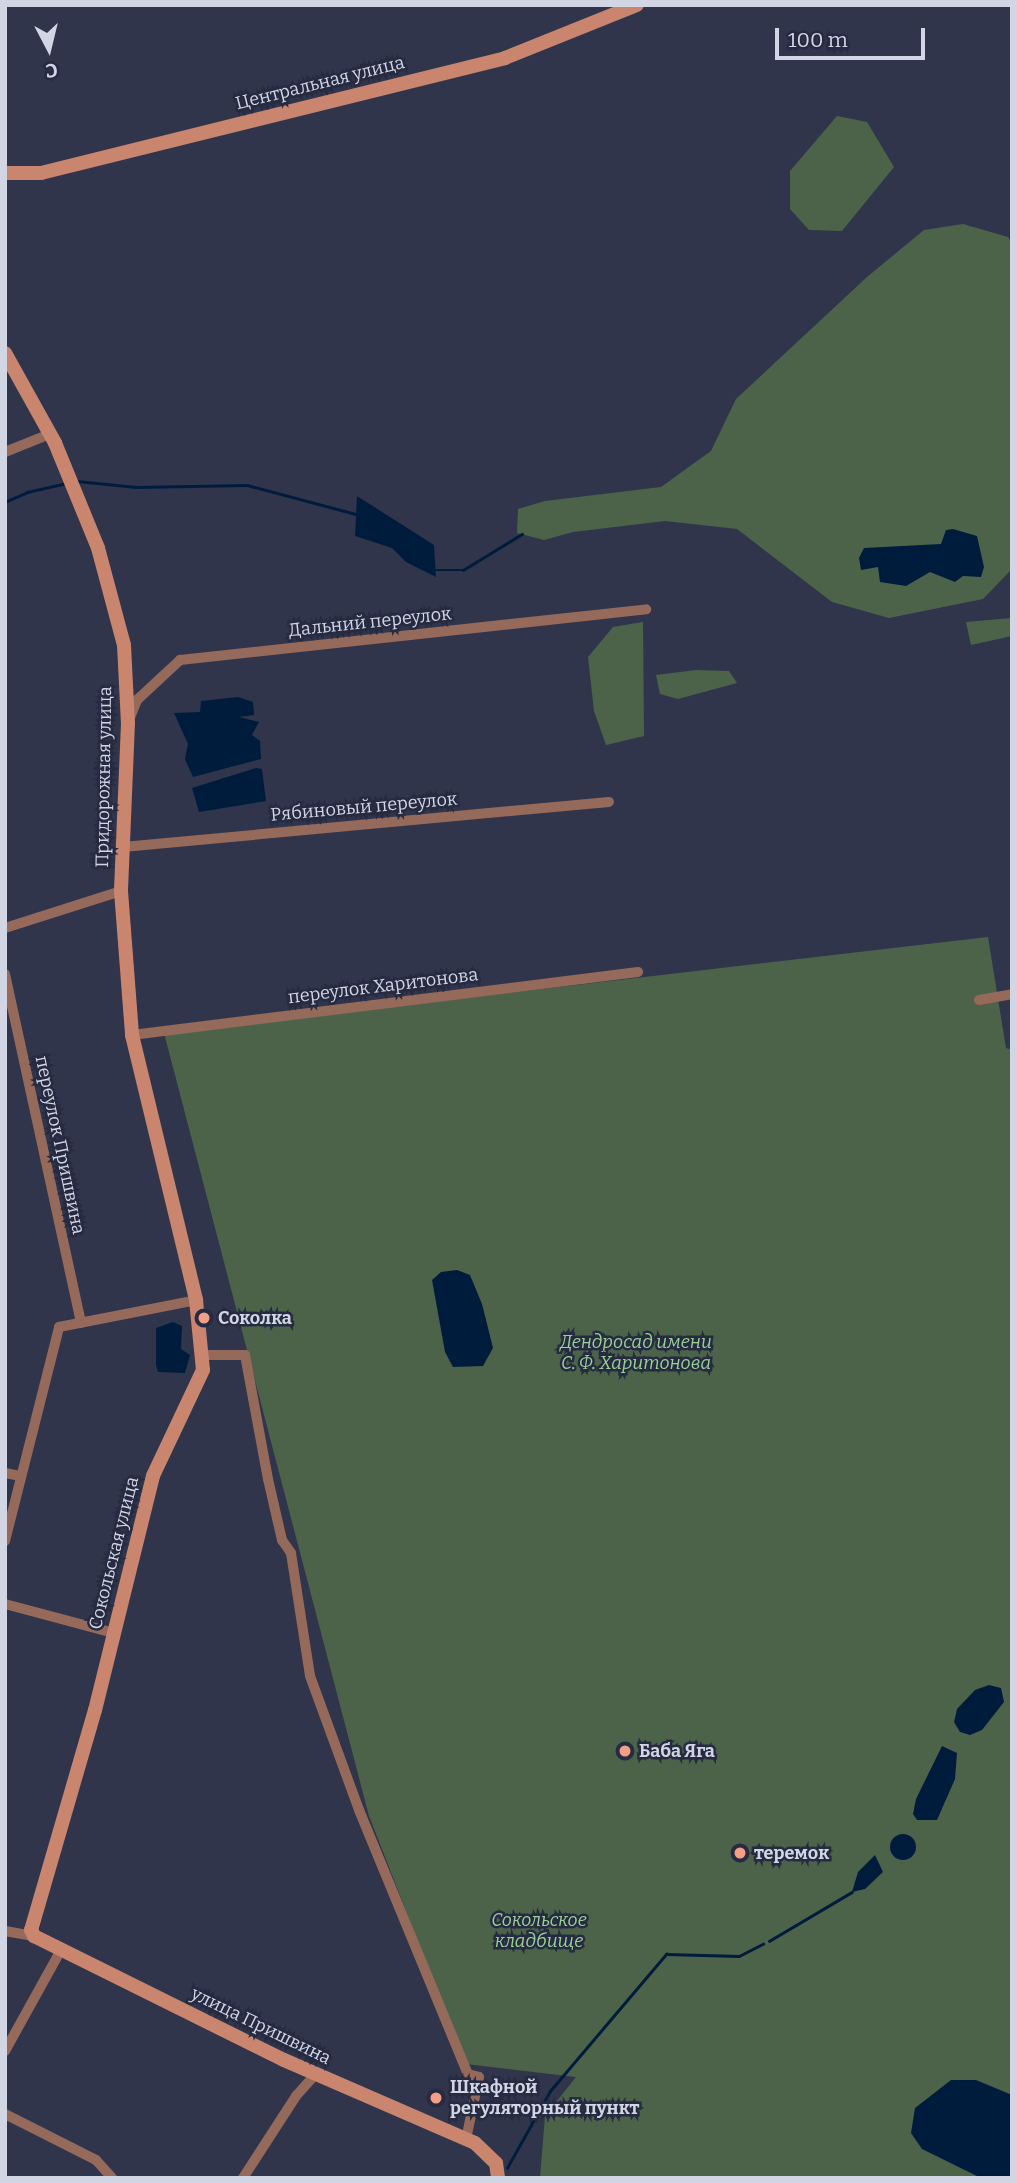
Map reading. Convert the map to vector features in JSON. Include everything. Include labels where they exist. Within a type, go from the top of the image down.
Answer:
[{"type":"street","name":"Центральная улица","points":[[5,173],[41,173],[505,58],[612,10],[637,5]]},
{"type":"street","name":"Придорожная улица","points":[[6,355],[50,434],[98,548],[124,645],[128,723],[121,891]]},
{"type":"street","points":[[5,452],[50,434]]},
{"type":"street","name":"Дальний переулок","points":[[128,723],[138,700],[180,660],[646,609]]},
{"type":"street","name":"Рябиновый переулок","points":[[123,847],[609,802]]},
{"type":"street","points":[[5,928],[121,891]]},
{"type":"street","name":"Сокольская улица","points":[[34,1936],[30,1924],[114,1633],[153,1476],[203,1370],[196,1300],[132,1035],[121,891]]},
{"type":"street","name":"переулок Харитонова","points":[[132,1035],[638,972]]},
{"type":"street","name":"переулок Пришвина","points":[[5,974],[81,1323]]},
{"type":"street","points":[[979,1000],[1012,994]]},
{"type":"street","points":[[5,1541],[59,1327],[196,1300]]},
{"type":"street","points":[[201,1355],[245,1356],[279,1528],[290,1553],[310,1676],[359,1810],[468,2074],[478,2077],[466,2139]]},
{"type":"street","points":[[5,1474],[21,1476]]},
{"type":"street","points":[[5,1604],[114,1633]]},
{"type":"street","name":"улица Пришвина","points":[[5,1931],[34,1936],[316,2074],[466,2139],[497,2171]]},
{"type":"street","points":[[5,2051],[61,1950]]},
{"type":"street","points":[[243,2178],[296,2096],[316,2074]]},
{"type":"street","points":[[5,2114],[96,2160],[112,2178]]},
{"type":"green space","points":[[837,116],[867,122],[894,167],[842,231],[809,230],[790,209],[790,171]]},
{"type":"green space","points":[[963,224],[1008,237],[1012,244],[1012,569],[983,599],[889,618],[832,602],[737,529],[665,521],[573,532],[544,540],[517,533],[518,509],[545,501],[661,487],[711,451],[736,399],[867,277],[924,230]]},
{"type":"green space","points":[[1012,618],[1012,636],[971,645],[966,622]]},
{"type":"green space","points":[[643,622],[644,736],[606,745],[594,711],[588,657],[613,627]]},
{"type":"green space","points":[[696,670],[729,671],[737,683],[678,699],[660,694],[656,675]]},
{"type":"green space","name":"Дендросад имени С. Ф. Харитонова","points":[[988,937],[1006,1048],[1012,1050],[1012,2178],[540,2178],[545,2116],[576,2077],[466,2064],[369,1816],[164,1033]]},
{"type":"water","points":[[357,496],[434,545],[436,577],[406,562],[392,548],[355,536]]},
{"type":"water","points":[[953,529],[977,536],[984,567],[981,577],[963,576],[955,582],[930,572],[906,586],[880,582],[878,567],[861,570],[859,558],[864,548],[941,544],[946,530]]},
{"type":"water","points":[[238,697],[253,702],[254,715],[239,717],[259,722],[252,735],[260,741],[261,759],[193,777],[185,759],[188,744],[174,713],[200,712],[201,701]]},
{"type":"water","points":[[256,768],[262,769],[266,801],[199,812],[192,788]]},
{"type":"water","points":[[457,1270],[470,1275],[482,1304],[493,1348],[483,1366],[453,1367],[445,1352],[432,1280],[441,1272]]},
{"type":"water","points":[[173,1322],[182,1326],[181,1349],[190,1355],[185,1373],[158,1372],[156,1365],[156,1328]]},
{"type":"water","points":[[989,1685],[1001,1688],[1004,1702],[982,1730],[970,1735],[960,1732],[954,1722],[957,1709],[975,1690]]},
{"type":"water","points":[[942,1746],[957,1753],[955,1779],[937,1820],[917,1820],[913,1814],[916,1799]]},
{"type":"water","points":[[903,1834],[912,1838],[916,1847],[912,1856],[903,1860],[894,1856],[890,1847],[894,1838]]},
{"type":"water","points":[[875,1855],[883,1872],[865,1889],[852,1892],[858,1872]]},
{"type":"water","points":[[951,2080],[976,2080],[1012,2095],[1012,2178],[981,2178],[922,2149],[911,2133],[915,2108]]},
{"type":"waterway","points":[[77,481],[136,487],[247,485],[356,514]]},
{"type":"waterway","points":[[5,502],[27,492],[67,483]]},
{"type":"waterway","points":[[435,570],[463,570],[522,534]]},
{"type":"waterway","points":[[769,1941],[852,1892]]},
{"type":"waterway","points":[[507,2168],[550,2091],[666,1954],[739,1956],[763,1944]]},
{"type":"place","name":"Соколка","points":[[204,1318]]},
{"type":"place","name":"Баба Яга","points":[[625,1751]]},
{"type":"place","name":"теремок","points":[[740,1853]]},
{"type":"place","name":"Шкафной регуляторный пункт","points":[[436,2098]]},
{"type":"park label","name":"Сокольское кладбище","points":[[539,1931]]}]
